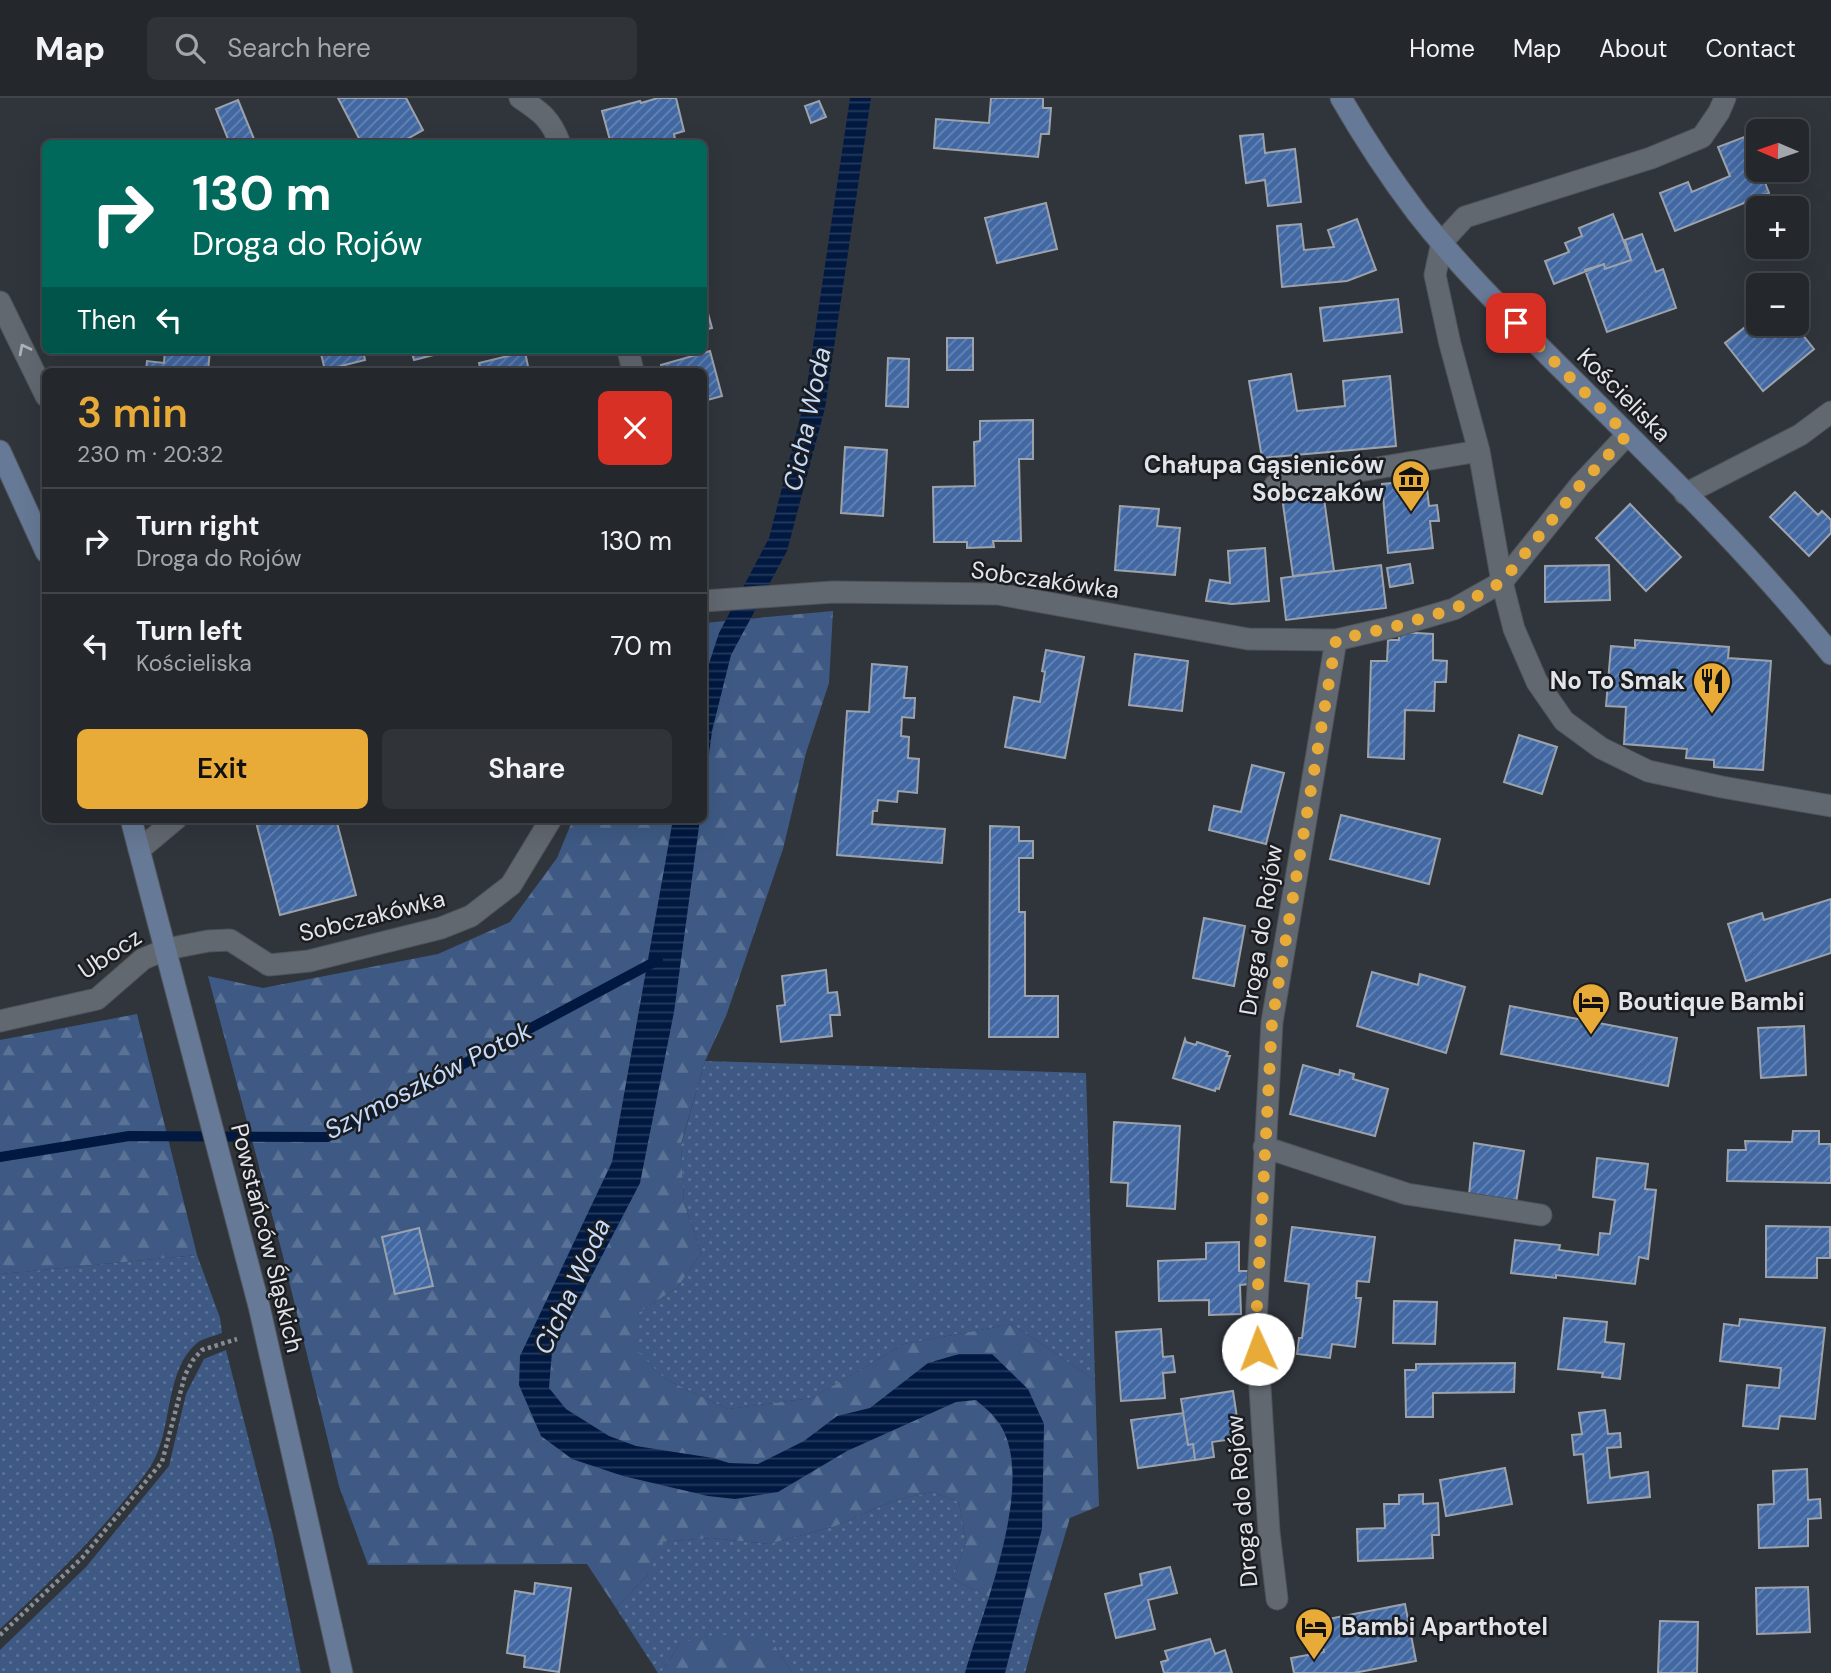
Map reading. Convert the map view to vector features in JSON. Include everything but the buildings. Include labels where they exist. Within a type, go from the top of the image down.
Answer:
[{"type":"street","points":[[520,98],[543,114],[554,127],[559,140]]},
{"type":"street","name":"Kościeliska","points":[[1340,98],[1390,176],[1442,242],[1527,335],[1766,578],[1831,654]]},
{"type":"street","points":[[1725,98],[1719,112],[1702,136],[1651,158],[1465,217],[1442,242],[1435,275],[1450,344],[1479,451],[1502,582],[1514,629],[1537,682],[1564,721],[1601,748],[1648,771],[1831,806]]},
{"type":"street","points":[[0,302],[42,388]]},
{"type":"street","points":[[1685,494],[1800,435],[1831,412]]},
{"type":"street","points":[[1336,640],[1454,609],[1502,582],[1581,484],[1627,435]]},
{"type":"street","points":[[0,451],[42,543]]},
{"type":"street","points":[[1275,485],[1479,451]]},
{"type":"street","name":"Sobczakówka","points":[[707,601],[833,592],[998,594],[1248,639],[1336,640]]},
{"type":"street","name":"Droga do Rojów","points":[[1276,1599],[1269,1532],[1256,1323],[1264,1147],[1272,1022],[1336,640]]},
{"type":"street","name":"Powstańców Śląskich","points":[[132,823],[259,1307],[342,1673]]},
{"type":"street","points":[[139,850],[171,823]]},
{"type":"street","name":"Sobczakówka","points":[[167,949],[208,941],[230,940],[269,965],[309,961],[442,928],[471,916],[511,885],[549,823]]},
{"type":"street","name":"Ubocz","points":[[0,1021],[97,999],[143,959],[167,949]]},
{"type":"street","points":[[1264,1147],[1407,1195],[1541,1215]]},
{"type":"path","points":[[0,1635],[82,1558],[162,1462],[185,1375],[193,1360],[202,1350],[236,1338]]},
{"type":"green space","points":[[833,611],[829,683],[806,753],[783,849],[726,1016],[705,1061],[681,1144],[684,1203],[701,1253],[678,1287],[638,1313],[638,1351],[665,1379],[728,1409],[812,1398],[904,1344],[1012,1324],[1095,1380],[1099,1506],[1070,1518],[1039,1622],[953,1579],[966,1542],[959,1502],[932,1492],[895,1500],[836,1526],[769,1544],[711,1538],[661,1542],[647,1576],[616,1608],[587,1564],[368,1565],[339,1486],[282,1252],[208,976],[263,988],[438,954],[510,922],[557,858],[571,823],[707,823],[707,623]]},
{"type":"green space","points":[[137,1014],[197,1255],[0,1274],[0,1040]]},
{"type":"green space","points":[[705,1061],[1086,1073],[1095,1380],[1012,1324],[904,1344],[812,1398],[728,1409],[665,1379],[638,1352],[638,1313],[678,1287],[701,1253],[684,1203],[681,1145]]},
{"type":"green space","points":[[197,1255],[220,1318],[222,1333],[197,1343],[187,1354],[175,1382],[160,1444],[142,1478],[82,1549],[0,1629],[0,1274]]},
{"type":"green space","points":[[226,1350],[273,1535],[301,1673],[0,1673],[0,1650],[86,1567],[169,1466],[186,1394],[204,1359]]},
{"type":"green space","points":[[932,1492],[959,1502],[966,1542],[953,1579],[1039,1622],[1025,1673],[792,1673],[772,1641],[680,1643],[661,1673],[658,1673],[616,1608],[647,1576],[660,1542],[711,1538],[769,1544],[836,1526],[895,1500]]},
{"type":"green space","points":[[717,1634],[772,1641],[792,1673],[661,1673],[680,1643]]},
{"type":"water","name":"Cicha Woda","points":[[850,98],[871,98],[825,408],[787,551],[731,655],[712,731],[707,770],[707,670],[719,633],[769,538],[805,399]]},
{"type":"water","name":"Cicha Woda","points":[[672,823],[699,823],[674,1012],[640,1183],[552,1352],[549,1388],[566,1409],[609,1436],[636,1446],[729,1463],[758,1464],[804,1441],[837,1416],[870,1408],[928,1363],[959,1354],[992,1354],[1028,1389],[1044,1424],[1042,1529],[1005,1673],[965,1673],[1003,1546],[1013,1478],[1009,1448],[999,1423],[976,1400],[956,1402],[847,1451],[778,1492],[735,1499],[708,1496],[623,1476],[572,1459],[541,1436],[519,1385],[520,1356],[612,1162]]},
{"type":"waterway","name":"Szymoszków Potok","points":[[0,1157],[129,1136],[327,1137],[658,960]]},
{"type":"place","name":"Chałupa Gąsieniców Sobczaków","points":[[1411,513]]},
{"type":"place","name":"No To Smak","points":[[1712,715]]},
{"type":"place","name":"Boutique Bambi","points":[[1591,1036]]},
{"type":"place","name":"Bambi Aparthotel","points":[[1314,1661]]},
{"type":"route","points":[[1258,1349],[1256,1323],[1272,1022],[1336,640],[1454,609],[1502,582],[1581,484],[1627,435],[1516,323]]}]
